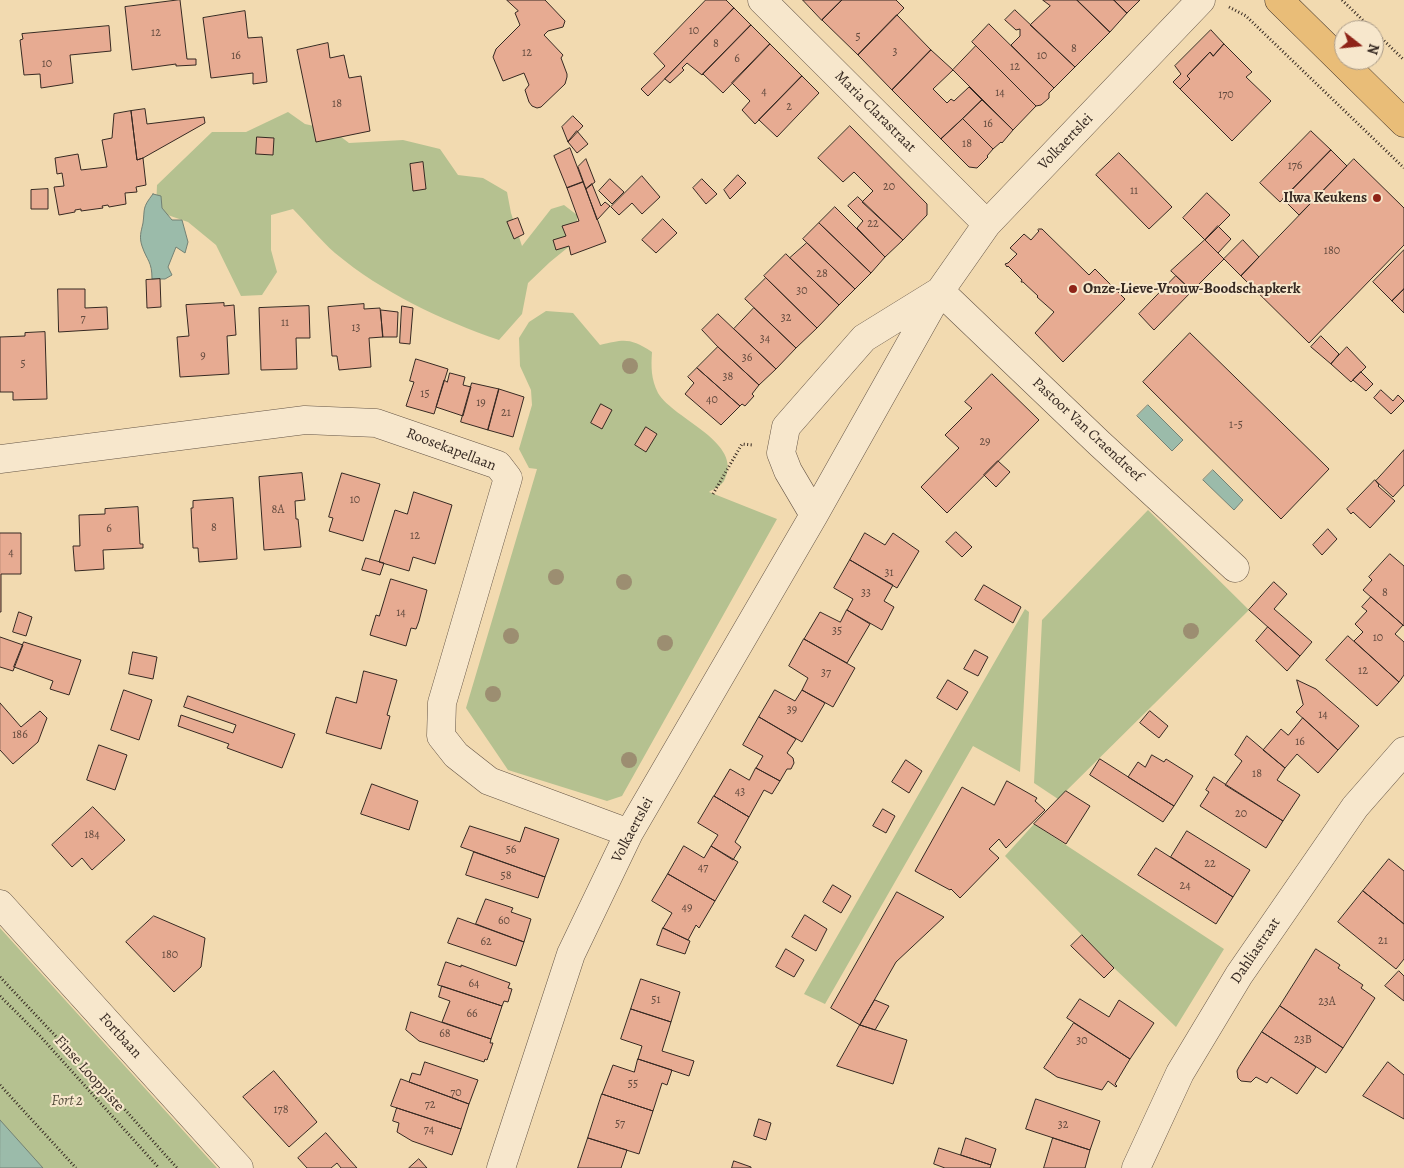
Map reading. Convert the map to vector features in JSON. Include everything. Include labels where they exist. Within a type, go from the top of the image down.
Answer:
[{"type":"main road","points":[[1279,0],[1404,123]]},
{"type":"street","name":"Maria Clarastraat","points":[[762,0],[987,224]]},
{"type":"street","name":"Volkaertslei","points":[[501,1168],[571,954],[629,833],[814,515],[940,291],[987,224],[1201,0]]},
{"type":"street","name":"Volkaertslei","points":[[814,515],[788,471],[781,453],[786,427],[864,338],[940,291]]},
{"type":"street","name":"Pastoor Van Craendreef","points":[[940,291],[1099,443],[1235,568]]},
{"type":"street","name":"Roosekapellaan","points":[[0,459],[304,420],[338,420],[376,423],[498,465],[508,478],[442,704],[441,736],[456,755],[489,780],[629,833]]},
{"type":"street","name":"Dahliastraat","points":[[1136,1168],[1180,1073],[1239,975],[1355,807],[1404,751]]},
{"type":"street","name":"Fortbaan","points":[[0,904],[239,1168]]},
{"type":"path","points":[[1342,0],[1362,20]]},
{"type":"path","points":[[1228,7],[1246,16],[1404,168]]},
{"type":"path","points":[[1384,41],[1404,60]]},
{"type":"path","points":[[713,494],[742,444],[783,445]]},
{"type":"path","points":[[0,977],[177,1168]]},
{"type":"path","name":"Finse Looppiste","points":[[0,996],[40,1036],[159,1168]]},
{"type":"path","points":[[0,1085],[76,1168]]},
{"type":"green space","points":[[288,112],[305,124],[332,130],[349,143],[403,140],[440,149],[458,175],[483,178],[507,192],[511,213],[522,246],[551,209],[564,205],[577,215],[577,240],[528,283],[522,314],[499,340],[434,314],[373,281],[335,253],[293,209],[271,215],[271,250],[277,272],[262,295],[241,296],[216,245],[188,222],[156,211],[157,185],[212,132],[246,132]]},
{"type":"green space","points":[[546,311],[573,313],[600,345],[627,341],[638,344],[652,352],[652,373],[658,393],[666,403],[717,443],[725,455],[728,467],[724,481],[709,492],[777,519],[622,796],[607,801],[508,770],[466,708],[537,469],[529,468],[519,449],[532,405],[531,390],[520,366],[519,338],[529,322]]},
{"type":"green space","points":[[1148,510],[1249,610],[1058,799],[1034,783],[1042,620]]},
{"type":"green space","points":[[1025,609],[1029,612],[1020,772],[973,746],[825,1004],[804,994]]},
{"type":"green space","points":[[1034,824],[1224,949],[1176,1027],[1114,968],[1005,856]]},
{"type":"green space","name":"Fort 2","points":[[0,928],[217,1168],[0,1168]]},
{"type":"shaded area","points":[[153,194],[161,196],[162,208],[172,220],[182,220],[188,242],[185,253],[176,247],[168,267],[172,275],[165,279],[152,279],[150,265],[141,240],[145,208]]},
{"type":"shaded area","points":[[1148,405],[1183,440],[1172,451],[1137,416]]},
{"type":"shaded area","points":[[1213,470],[1243,500],[1234,510],[1203,480]]},
{"type":"shaded area","points":[[0,1120],[43,1168],[0,1168]]},
{"type":"building","points":[[180,0],[187,59],[196,59],[196,65],[176,66],[176,64],[132,70],[125,7]]},
{"type":"building","points":[[507,0],[545,0],[565,21],[563,27],[548,31],[544,35],[563,55],[561,58],[567,77],[565,84],[541,107],[532,106],[529,102],[525,90],[529,85],[524,73],[503,81],[493,57],[496,49],[520,25],[515,13],[518,11]]},
{"type":"building","points":[[706,0],[726,0],[734,8],[648,96],[641,89],[665,66],[654,54]]},
{"type":"building","points":[[803,0],[842,0],[822,20]]},
{"type":"building","points":[[842,0],[896,0],[904,8],[858,55],[822,20]]},
{"type":"building","points":[[1043,0],[1077,0],[1110,32],[1075,67],[1030,25],[1050,6]]},
{"type":"building","points":[[1077,0],[1114,0],[1127,13],[1110,32]]},
{"type":"building","points":[[1114,0],[1140,0],[1127,13]]},
{"type":"building","points":[[734,8],[751,25],[702,75],[687,63],[682,68],[684,70],[670,83],[665,79]]},
{"type":"building","points":[[1015,10],[1075,67],[1054,88],[1011,45],[1020,36],[1020,29],[1016,30],[1005,20]]},
{"type":"building","points":[[245,11],[248,38],[262,37],[267,82],[253,84],[253,73],[211,78],[203,18]]},
{"type":"building","points":[[897,15],[931,50],[892,90],[858,55]]},
{"type":"building","points":[[989,24],[1054,88],[1049,93],[1049,98],[1041,105],[1036,106],[972,42]]},
{"type":"building","points":[[751,25],[770,44],[723,93],[703,74]]},
{"type":"building","points":[[109,26],[111,51],[70,55],[73,83],[41,88],[40,74],[24,75],[20,40],[23,39],[22,34]]},
{"type":"building","points":[[1211,30],[1224,44],[1213,56],[1210,52],[1187,76],[1190,79],[1180,89],[1173,82],[1181,74],[1175,66]]},
{"type":"building","points":[[328,43],[330,58],[344,55],[349,78],[361,76],[370,131],[316,142],[297,50]]},
{"type":"building","points":[[770,44],[802,76],[755,124],[742,110],[750,101],[732,83]]},
{"type":"building","points":[[1224,44],[1252,72],[1246,77],[1271,101],[1232,141],[1180,89],[1190,79],[1187,76],[1210,52],[1213,56]]},
{"type":"building","points":[[976,46],[1036,106],[1013,130],[953,70]]},
{"type":"building","points":[[931,50],[953,70],[933,89],[947,103],[951,99],[954,101],[969,87],[982,100],[941,139],[892,90]]},
{"type":"building","points":[[802,76],[819,93],[777,137],[759,120]]},
{"type":"building","points":[[982,100],[1013,130],[1002,143],[993,149],[963,119]]},
{"type":"building","points":[[145,109],[147,124],[204,117],[205,123],[137,160],[131,111]]},
{"type":"building","points":[[131,111],[137,160],[143,158],[146,185],[136,187],[137,192],[125,193],[126,204],[109,207],[108,205],[102,206],[103,208],[81,211],[81,209],[59,215],[54,187],[64,186],[62,173],[57,174],[55,158],[78,154],[81,170],[107,167],[102,140],[112,138],[114,114]]},
{"type":"building","points":[[573,116],[583,126],[568,142],[562,127]]},
{"type":"building","points":[[963,119],[993,149],[977,168],[969,167],[941,139]]},
{"type":"building","points":[[850,126],[927,204],[927,215],[903,240],[862,202],[873,191],[854,172],[843,182],[818,158]]},
{"type":"building","points":[[577,131],[588,144],[577,153],[568,142]]},
{"type":"building","points":[[1311,131],[1331,150],[1280,202],[1260,183]]},
{"type":"building","points":[[257,137],[274,138],[273,155],[256,154]]},
{"type":"building","points":[[570,148],[583,182],[567,188],[554,156]]},
{"type":"building","points":[[1331,150],[1347,166],[1299,215],[1283,199]]},
{"type":"building","points":[[1119,153],[1172,207],[1149,229],[1096,175]]},
{"type":"building","points":[[586,159],[595,182],[586,189],[578,167]]},
{"type":"building","points":[[1354,159],[1404,208],[1404,245],[1309,343],[1241,276]]},
{"type":"building","points":[[423,162],[426,189],[413,191],[410,164]]},
{"type":"building","points":[[738,175],[746,183],[730,199],[724,190]]},
{"type":"building","points":[[642,176],[660,197],[642,214],[632,203],[619,215],[611,207]]},
{"type":"building","points":[[610,179],[624,192],[612,204],[599,191]]},
{"type":"building","points":[[702,179],[717,194],[706,204],[693,188]]},
{"type":"building","points":[[583,182],[606,242],[571,255],[569,246],[556,250],[553,240],[566,236],[562,226],[579,221],[567,188]]},
{"type":"building","points":[[592,184],[601,206],[605,202],[610,206],[597,220],[586,189]]},
{"type":"building","points":[[48,189],[48,209],[31,209],[31,190]]},
{"type":"building","points":[[1207,193],[1230,215],[1205,240],[1183,218]]},
{"type":"building","points":[[858,197],[903,240],[885,257],[857,228],[863,221],[848,206]]},
{"type":"building","points":[[835,207],[885,257],[871,273],[819,223]]},
{"type":"building","points":[[518,218],[524,234],[514,239],[507,222]]},
{"type":"building","points":[[663,219],[677,233],[656,253],[642,240]]},
{"type":"building","points":[[819,223],[871,273],[855,289],[803,239]]},
{"type":"building","points":[[1218,226],[1231,239],[1218,253],[1205,240]]},
{"type":"building","name":"Onze-Lieve-Vrouw-Boodschapkerk","points":[[1039,229],[1042,229],[1089,275],[1095,269],[1125,299],[1063,362],[1035,333],[1054,312],[1021,282],[1022,280],[1005,264],[1017,254],[1010,248],[1024,234],[1031,240]]},
{"type":"building","points":[[1205,240],[1224,259],[1192,291],[1171,271]]},
{"type":"building","points":[[1243,240],[1259,257],[1241,276],[1224,259]]},
{"type":"building","points":[[807,243],[855,289],[839,305],[790,258]]},
{"type":"building","points":[[1404,250],[1404,289],[1392,301],[1373,282]]},
{"type":"building","points":[[786,254],[839,305],[817,328],[764,276]]},
{"type":"building","points":[[1176,276],[1192,291],[1154,330],[1139,314]]},
{"type":"building","points":[[766,278],[817,328],[796,348],[745,299]]},
{"type":"building","points":[[160,279],[161,307],[147,308],[146,280]]},
{"type":"building","points":[[58,289],[85,289],[85,308],[107,307],[108,329],[59,332]]},
{"type":"building","points":[[1404,289],[1404,313],[1392,301]]},
{"type":"building","points":[[224,303],[224,306],[234,305],[236,335],[227,336],[229,374],[180,377],[177,337],[189,336],[186,305]]},
{"type":"building","points":[[364,304],[364,309],[380,308],[383,337],[369,338],[371,367],[339,370],[337,356],[332,356],[328,307]]},
{"type":"building","points":[[309,306],[310,338],[296,338],[297,369],[261,370],[259,308]]},
{"type":"building","points":[[402,306],[413,308],[410,344],[400,343]]},
{"type":"building","points":[[754,308],[796,348],[776,369],[734,329]]},
{"type":"building","points":[[381,310],[398,312],[397,337],[383,337]]},
{"type":"building","points":[[718,314],[776,369],[759,385],[702,330]]},
{"type":"building","points":[[45,332],[47,399],[13,400],[13,392],[0,392],[0,337],[25,336],[25,333]]},
{"type":"building","points":[[1190,333],[1329,469],[1281,519],[1143,382]]},
{"type":"building","points":[[1321,336],[1339,354],[1331,364],[1311,347]]},
{"type":"building","points":[[718,347],[759,385],[752,394],[754,396],[745,406],[742,404],[740,406],[697,368]]},
{"type":"building","points":[[1347,347],[1366,367],[1351,382],[1331,364]]},
{"type":"building","points":[[416,359],[448,369],[434,414],[406,406],[414,382],[410,381]]},
{"type":"building","points":[[697,368],[740,406],[721,425],[685,394],[694,383],[688,377]]},
{"type":"building","points":[[1361,372],[1373,384],[1366,391],[1353,380]]},
{"type":"building","points":[[450,373],[465,377],[463,385],[471,387],[463,416],[436,407],[444,380],[447,382]]},
{"type":"building","points":[[992,374],[1039,420],[947,513],[921,487],[959,448],[945,435],[972,408],[965,402]]},
{"type":"building","points":[[472,383],[499,389],[488,430],[461,422]]},
{"type":"building","points":[[499,389],[524,397],[513,437],[488,430]]},
{"type":"building","points":[[1381,390],[1393,401],[1398,395],[1404,401],[1391,414],[1374,398]]},
{"type":"building","points":[[601,404],[612,410],[602,429],[591,423]]},
{"type":"building","points":[[646,427],[657,434],[646,452],[635,445]]},
{"type":"building","points":[[1404,450],[1404,485],[1393,497],[1376,481]]},
{"type":"building","points":[[998,461],[1010,472],[996,487],[984,475]]},
{"type":"building","points":[[302,473],[305,500],[295,501],[301,547],[264,550],[259,477]]},
{"type":"building","points":[[342,473],[380,484],[363,541],[329,531],[333,518],[329,517]]},
{"type":"building","points":[[1375,480],[1378,486],[1395,501],[1370,528],[1353,512],[1351,514],[1347,509]]},
{"type":"building","points":[[414,492],[452,505],[435,564],[413,557],[409,571],[379,562],[395,510],[407,514]]},
{"type":"building","points":[[233,498],[237,559],[199,562],[198,548],[193,548],[191,508],[193,508],[193,501]]},
{"type":"building","points":[[138,507],[140,544],[143,544],[143,548],[103,550],[104,569],[75,571],[73,546],[80,546],[79,515],[105,514],[105,509]]},
{"type":"building","points":[[1328,529],[1337,539],[1322,555],[1313,545]]},
{"type":"building","points":[[956,532],[972,547],[962,557],[946,542]]},
{"type":"building","points":[[0,533],[21,533],[21,574],[1,574],[1,612],[0,612]]},
{"type":"building","points":[[865,533],[885,545],[893,533],[919,551],[897,588],[850,560]]},
{"type":"building","points":[[1390,554],[1404,566],[1404,626],[1363,590],[1372,580],[1369,577]]},
{"type":"building","points":[[366,558],[384,563],[380,575],[362,570]]},
{"type":"building","points":[[850,560],[893,585],[884,601],[894,607],[882,630],[847,610],[853,599],[834,588]]},
{"type":"building","points":[[391,579],[427,590],[416,629],[411,628],[406,646],[370,635],[376,615],[379,616]]},
{"type":"building","points":[[1274,582],[1287,594],[1274,609],[1312,642],[1300,656],[1249,610]]},
{"type":"building","points":[[984,585],[1021,607],[1013,623],[975,600]]},
{"type":"building","points":[[1371,597],[1403,625],[1395,634],[1404,642],[1404,675],[1399,682],[1354,641],[1363,632],[1355,624],[1367,611],[1362,607]]},
{"type":"building","points":[[847,610],[870,624],[847,663],[804,639],[820,612],[840,622]]},
{"type":"building","points":[[19,612],[32,617],[26,636],[13,632]]},
{"type":"building","points":[[1268,627],[1300,656],[1287,671],[1256,641]]},
{"type":"building","points":[[1348,636],[1399,682],[1377,706],[1326,660]]},
{"type":"building","points":[[0,637],[23,645],[13,671],[0,667]]},
{"type":"building","points":[[804,639],[855,668],[833,707],[802,690],[808,678],[789,666]]},
{"type":"building","points":[[24,642],[81,660],[69,695],[50,689],[53,681],[14,667]]},
{"type":"building","points":[[975,650],[988,657],[978,676],[964,669]]},
{"type":"building","points":[[133,652],[157,657],[153,679],[129,674]]},
{"type":"building","points":[[364,671],[397,680],[387,715],[390,716],[381,749],[326,733],[336,697],[356,703]]},
{"type":"building","points":[[948,680],[968,692],[957,710],[937,698]]},
{"type":"building","points":[[1297,680],[1316,689],[1359,726],[1338,750],[1296,712],[1303,705]]},
{"type":"building","points":[[124,690],[152,700],[139,740],[111,730]]},
{"type":"building","points":[[775,690],[795,701],[802,690],[825,703],[802,742],[759,717]]},
{"type":"building","points":[[188,696],[295,734],[282,768],[227,748],[229,744],[178,726],[181,715],[233,733],[236,725],[184,707]]},
{"type":"building","points":[[0,703],[21,727],[40,711],[47,718],[38,742],[13,764],[0,750]]},
{"type":"building","points":[[1150,711],[1168,726],[1159,738],[1140,723]]},
{"type":"building","points":[[759,717],[796,739],[787,753],[793,758],[794,763],[791,769],[787,769],[780,781],[756,768],[763,756],[743,745]]},
{"type":"building","points":[[1303,718],[1338,750],[1318,773],[1297,754],[1285,768],[1263,750],[1281,729],[1288,735]]},
{"type":"building","points":[[1247,736],[1285,768],[1277,780],[1300,795],[1283,821],[1225,785],[1242,761],[1235,755]]},
{"type":"building","points":[[99,745],[127,755],[115,790],[87,780]]},
{"type":"building","points":[[1152,755],[1164,762],[1166,759],[1193,776],[1174,806],[1128,777],[1138,762],[1145,767]]},
{"type":"building","points":[[1100,759],[1174,806],[1163,822],[1090,775]]},
{"type":"building","points":[[906,760],[922,771],[909,793],[892,782]]},
{"type":"building","points":[[756,768],[780,781],[772,794],[764,790],[749,817],[714,796],[730,769],[749,780]]},
{"type":"building","points":[[1214,777],[1283,821],[1266,848],[1200,806],[1209,792],[1206,790]]},
{"type":"building","points":[[1007,781],[1037,798],[1035,801],[1045,810],[1006,848],[999,839],[989,849],[999,858],[960,898],[951,889],[915,871],[962,787],[994,805]]},
{"type":"building","points":[[372,784],[418,801],[409,830],[361,814]]},
{"type":"building","points":[[1066,791],[1090,806],[1066,844],[1034,824]]},
{"type":"building","points":[[714,796],[749,817],[735,842],[741,847],[733,860],[711,846],[718,835],[698,823]]},
{"type":"building","points":[[93,807],[125,840],[92,870],[82,858],[72,867],[52,845]]},
{"type":"building","points":[[883,809],[895,816],[886,833],[873,826]]},
{"type":"building","points":[[470,826],[520,842],[525,827],[559,839],[545,877],[461,847]]},
{"type":"building","points":[[1187,831],[1250,870],[1233,897],[1171,857]]},
{"type":"building","points":[[684,846],[704,858],[711,846],[738,862],[715,901],[668,874]]},
{"type":"building","points":[[1156,848],[1233,897],[1216,924],[1138,875]]},
{"type":"building","points":[[474,852],[545,877],[538,898],[466,875]]},
{"type":"building","points":[[1389,859],[1404,871],[1404,924],[1363,891]]},
{"type":"building","points":[[668,874],[715,901],[699,928],[696,925],[688,940],[663,928],[672,913],[652,901]]},
{"type":"building","points":[[833,885],[851,896],[841,913],[823,902]]},
{"type":"building","points":[[1363,891],[1404,924],[1404,959],[1396,969],[1338,922]]},
{"type":"building","points":[[897,892],[944,917],[896,962],[860,1025],[831,1008]]},
{"type":"building","points":[[486,899],[513,908],[511,912],[531,919],[524,942],[476,924]]},
{"type":"building","points":[[805,915],[827,929],[816,951],[792,937]]},
{"type":"building","points":[[154,916],[205,938],[201,967],[174,992],[126,942]]},
{"type":"building","points":[[458,918],[524,942],[516,966],[448,943]]},
{"type":"building","points":[[663,928],[690,941],[685,954],[657,945]]},
{"type":"building","points":[[1082,935],[1114,968],[1104,978],[1071,946]]},
{"type":"building","points":[[786,949],[804,960],[794,977],[776,967]]},
{"type":"building","points":[[1316,949],[1340,965],[1338,968],[1363,985],[1361,988],[1375,998],[1343,1048],[1280,1006]]},
{"type":"building","points":[[446,962],[461,967],[461,965],[510,983],[508,988],[512,989],[508,1002],[504,1001],[502,1006],[438,985]]},
{"type":"building","points":[[1399,971],[1404,976],[1404,1001],[1385,986]]},
{"type":"building","points":[[641,979],[680,992],[671,1022],[631,1009]]},
{"type":"building","points":[[442,986],[502,1006],[491,1039],[442,1022],[450,1001],[439,997]]},
{"type":"building","points":[[1080,999],[1109,1017],[1119,1000],[1154,1023],[1130,1059],[1067,1018]]},
{"type":"building","points":[[875,1000],[889,1006],[875,1030],[860,1025]]},
{"type":"building","points":[[1280,1006],[1343,1048],[1326,1073],[1262,1032]]},
{"type":"building","points":[[631,1009],[671,1022],[662,1051],[694,1061],[689,1076],[638,1059],[642,1046],[621,1039]]},
{"type":"building","points":[[411,1012],[491,1039],[490,1043],[493,1043],[487,1060],[485,1059],[484,1062],[419,1041],[406,1030]]},
{"type":"building","points":[[1074,1023],[1130,1059],[1115,1084],[1116,1087],[1108,1081],[1102,1090],[1057,1077],[1044,1068]]},
{"type":"building","points":[[860,1025],[907,1040],[893,1084],[837,1066]]},
{"type":"building","points":[[1262,1032],[1316,1067],[1297,1094],[1271,1077],[1267,1083],[1256,1077],[1251,1082],[1241,1081],[1238,1078],[1237,1071],[1239,1067]]},
{"type":"building","points":[[638,1059],[672,1070],[667,1085],[662,1083],[653,1111],[602,1094],[613,1065],[634,1072]]},
{"type":"building","points":[[425,1062],[478,1080],[469,1104],[409,1082],[412,1073],[420,1075]]},
{"type":"building","points":[[1388,1062],[1404,1075],[1404,1119],[1363,1096]]},
{"type":"building","points":[[274,1071],[317,1122],[289,1147],[243,1097]]},
{"type":"building","points":[[401,1079],[469,1104],[461,1129],[391,1106]]},
{"type":"building","points":[[602,1094],[653,1111],[639,1154],[588,1138]]},
{"type":"building","points":[[1036,1099],[1100,1121],[1090,1150],[1026,1129]]},
{"type":"building","points":[[397,1108],[461,1129],[452,1155],[412,1141],[397,1132],[399,1123],[393,1121]]},
{"type":"building","points":[[759,1119],[771,1123],[766,1140],[754,1136]]},
{"type":"building","points":[[326,1133],[357,1168],[341,1168],[337,1163],[331,1168],[307,1168],[298,1158]]},
{"type":"building","points":[[588,1138],[627,1150],[621,1168],[578,1168]]},
{"type":"building","points":[[966,1138],[996,1149],[991,1165],[961,1155]]},
{"type":"building","points":[[1053,1138],[1090,1150],[1085,1168],[1044,1168]]},
{"type":"building","points":[[939,1148],[991,1165],[990,1168],[945,1168],[934,1164]]},
{"type":"building","points":[[419,1159],[427,1168],[409,1168]]},
{"type":"building","points":[[734,1161],[751,1167],[751,1168],[732,1168]]},
{"type":"place","name":"Ilwa Keukens","points":[[1377,198]]},
{"type":"place","name":"Onze-Lieve-Vrouw-Boodschapkerk","points":[[1073,289]]}]
